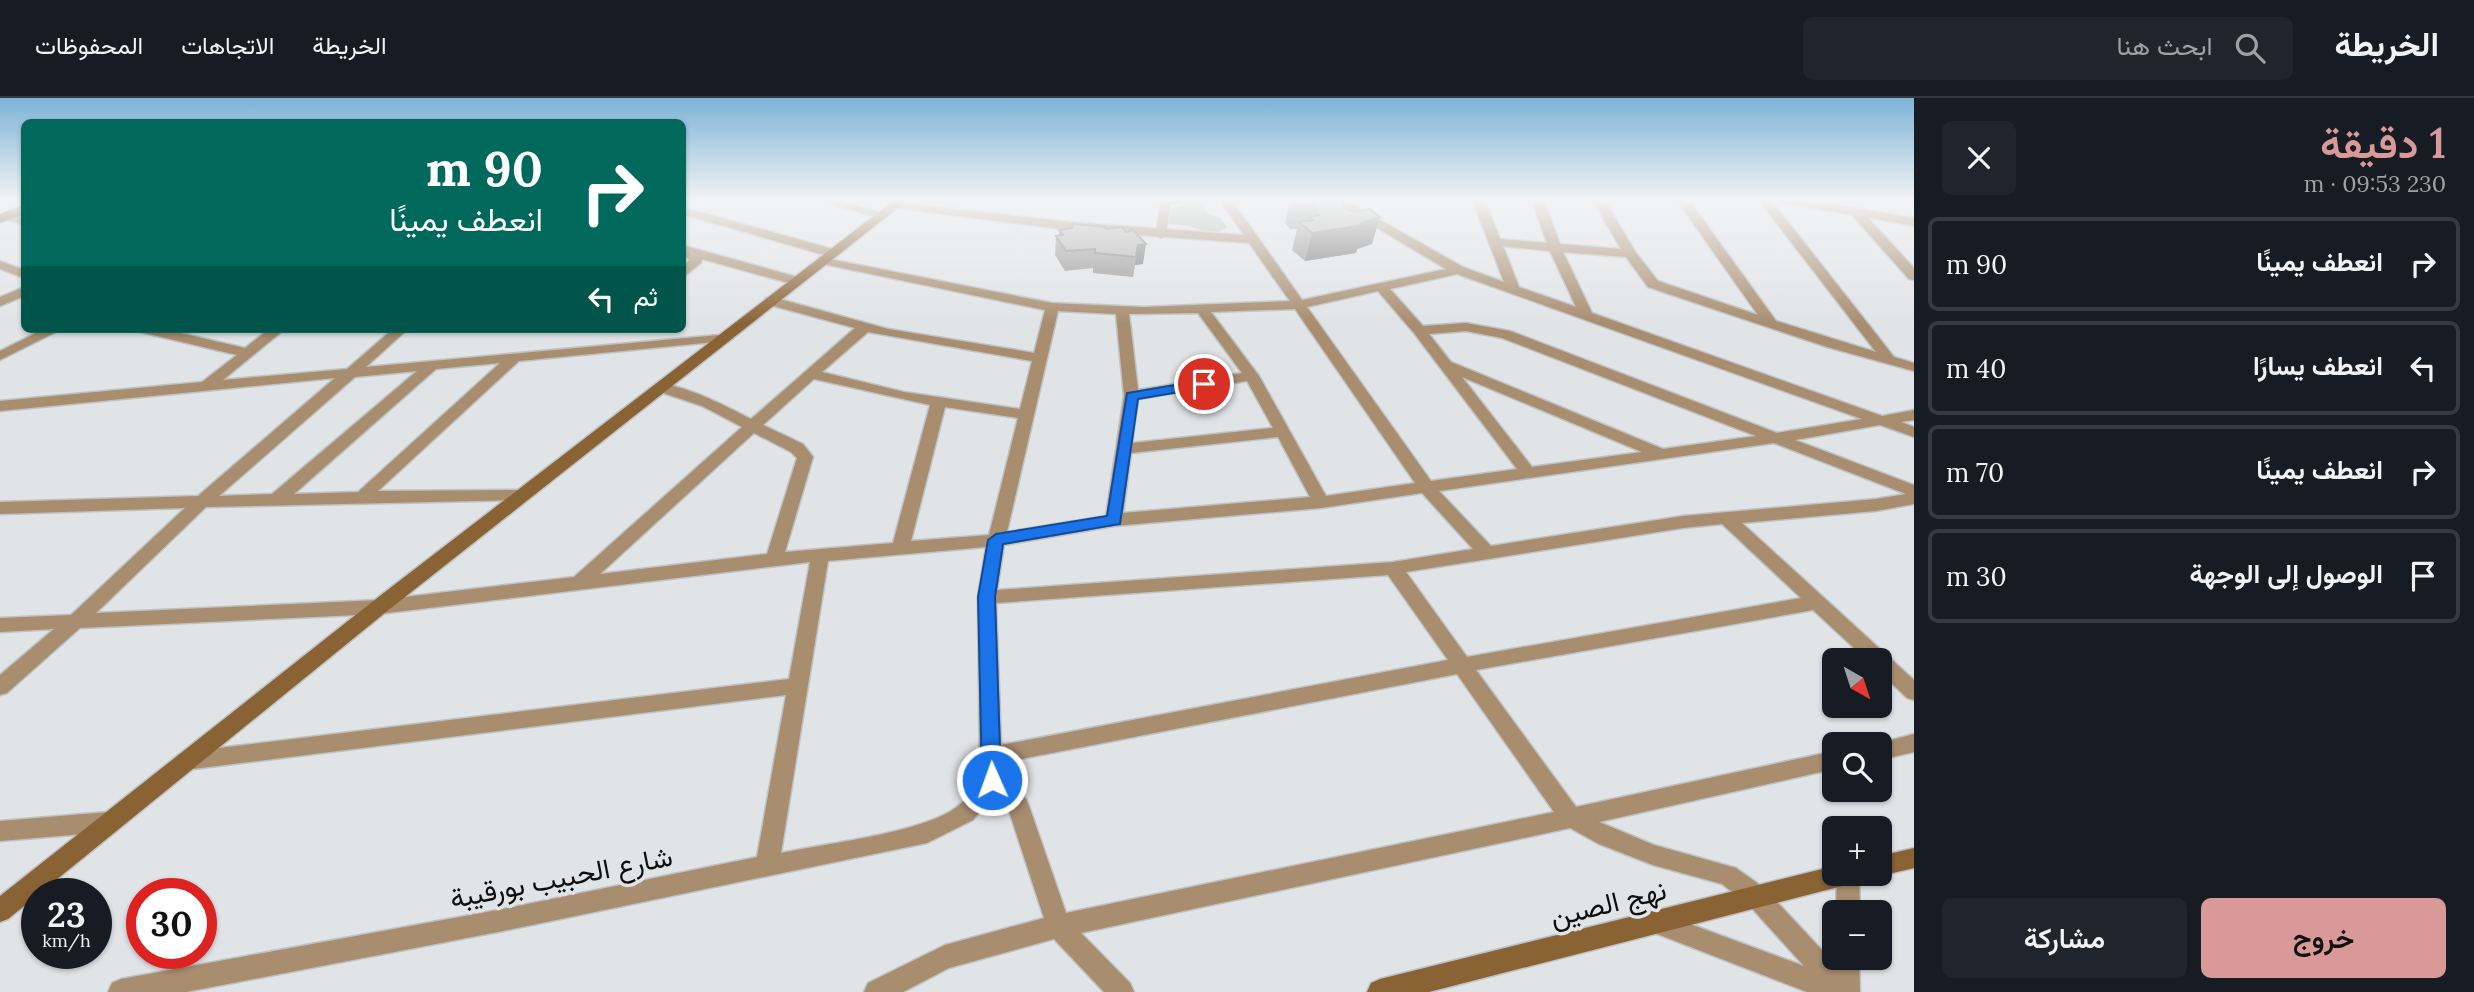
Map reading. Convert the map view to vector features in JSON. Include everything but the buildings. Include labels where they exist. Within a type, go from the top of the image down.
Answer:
[{"type":"street","points":[[777,241],[828,257],[1052,307],[1203,311],[1297,305],[1458,270]]},
{"type":"street","points":[[0,911],[379,607],[849,241]]},
{"type":"street","points":[[1252,241],[1368,400],[1427,488],[1488,554]]},
{"type":"street","points":[[1407,241],[1458,270],[1914,432]]},
{"type":"street","points":[[1553,241],[1587,316]]},
{"type":"street","points":[[1622,241],[1649,280],[1661,288],[1769,321],[1832,344],[1914,367]]},
{"type":"street","points":[[1712,241],[1769,321]]},
{"type":"street","points":[[1796,241],[1887,358]]},
{"type":"street","points":[[1882,241],[1914,276]]},
{"type":"street","points":[[1513,289],[1496,242],[1630,254]]},
{"type":"street","points":[[686,250],[796,281]]},
{"type":"street","points":[[686,251],[697,260],[686,270]]},
{"type":"street","points":[[0,265],[21,273]]},
{"type":"street","points":[[1380,286],[1419,330],[1529,474]]},
{"type":"street","points":[[0,302],[21,292]]},
{"type":"street","points":[[771,301],[865,327],[963,347],[1041,358]]},
{"type":"street","points":[[1052,307],[996,540],[987,597],[991,768],[1018,806],[1058,926],[1121,992]]},
{"type":"street","points":[[1114,520],[1126,449],[1131,396],[1122,310]]},
{"type":"street","points":[[1203,311],[1252,376],[1321,502]]},
{"type":"street","points":[[578,584],[677,492],[814,375],[865,327]]},
{"type":"street","points":[[1419,330],[1466,327],[1505,334],[1914,491]]},
{"type":"street","points":[[0,356],[47,333]]},
{"type":"street","points":[[162,333],[248,353]]},
{"type":"street","points":[[207,386],[273,333]]},
{"type":"street","points":[[0,687],[74,624],[203,501],[397,333]]},
{"type":"street","points":[[0,406],[724,337]]},
{"type":"street","points":[[362,498],[515,358]]},
{"type":"street","points":[[1443,363],[1659,453]]},
{"type":"street","points":[[276,500],[433,364]]},
{"type":"street","points":[[814,375],[939,402],[1028,415]]},
{"type":"street","points":[[1131,396],[1252,376]]},
{"type":"street","points":[[662,388],[707,403],[797,449],[805,457],[774,559]]},
{"type":"street","points":[[901,547],[939,402]]},
{"type":"street","points":[[0,625],[74,624],[379,607],[774,559],[996,540],[1114,520],[1321,502],[1427,488],[1775,438],[1914,415]]},
{"type":"street","points":[[1126,449],[1283,432]]},
{"type":"street","points":[[0,508],[203,501],[520,496]]},
{"type":"street","points":[[987,597],[1393,568],[1725,517],[1876,505],[1914,498]]},
{"type":"street","points":[[1725,517],[1914,692]]},
{"type":"street","points":[[767,866],[820,555]]},
{"type":"street","points":[[1393,568],[1570,817],[1607,837],[1653,855],[1728,876],[1756,896],[1843,992]]},
{"type":"street","points":[[991,768],[1462,664],[1818,602]]},
{"type":"street","points":[[185,761],[796,687]]},
{"type":"street","points":[[1892,748],[1914,743]]},
{"type":"street","points":[[877,992],[945,957],[1058,926],[1404,855],[1822,764]]},
{"type":"street","name":"شارع الحبيب بورقيبة","points":[[121,992],[927,833],[958,819],[979,804],[991,768]]},
{"type":"street","points":[[0,831],[108,822]]},
{"type":"street","points":[[1892,863],[1914,858]]},
{"type":"street","name":"نهج الصين","points":[[1380,992],[1822,880]]},
{"type":"street","points":[[1655,922],[1843,992]]},
{"type":"street","points":[[1843,992],[1846,970]]},
{"type":"route","points":[[992,780],[987,597],[996,540],[1114,520],[1126,449],[1131,396],[1204,384]]}]
